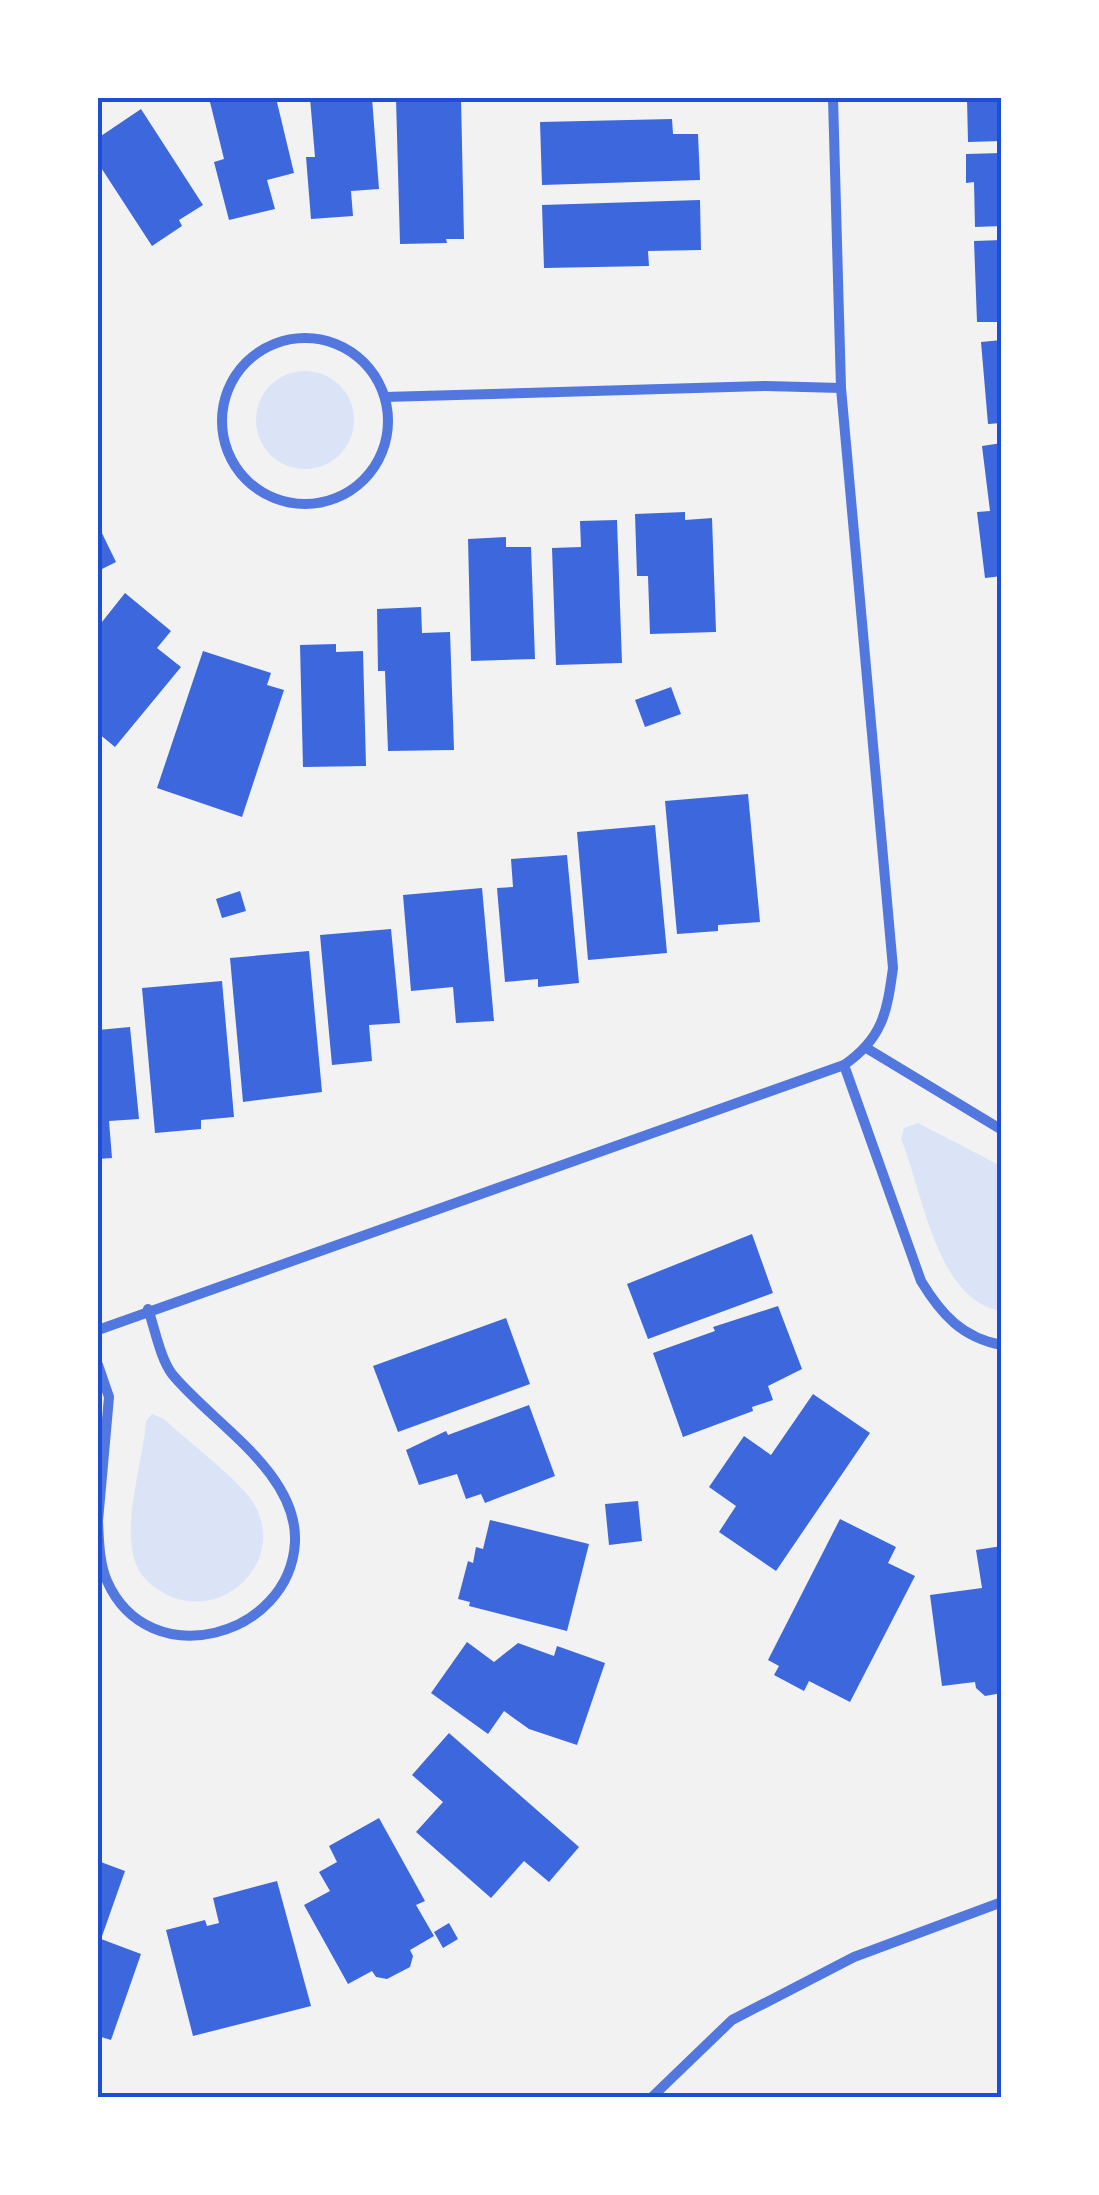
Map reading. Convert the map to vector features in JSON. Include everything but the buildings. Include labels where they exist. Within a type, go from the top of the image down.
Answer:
[{"type":"street","points":[[98,1330],[844,1065],[868,1048],[887,1011],[892,968],[842,388],[833,98]]},
{"type":"street","points":[[301,337],[328,340],[353,352],[373,372],[385,396],[389,424],[383,451],[369,475],[348,493],[322,502],[295,504],[268,497],[246,481],[230,458],[222,432],[222,404],[232,378],[250,357],[274,343],[301,337]]},
{"type":"street","points":[[385,396],[766,386],[842,388]]},
{"type":"street","points":[[868,1048],[1002,1130]]},
{"type":"street","points":[[844,1065],[921,1281],[938,1310],[960,1330],[984,1342],[1002,1345]]},
{"type":"street","points":[[98,1365],[109,1397],[98,1521],[107,1581],[118,1598],[154,1632],[203,1636],[254,1615],[274,1596],[289,1569],[295,1542],[291,1514],[268,1473],[170,1372],[148,1310]]},
{"type":"street","points":[[651,2098],[732,2020],[854,1957],[1002,1902]]},
{"type":"shaded area","points":[[305,371],[324,375],[339,386],[350,401],[354,420],[350,439],[339,454],[324,465],[305,469],[286,465],[271,454],[260,439],[256,420],[260,401],[271,386],[286,375]]},
{"type":"shaded area","points":[[918,1123],[1001,1166],[1001,1311],[979,1303],[961,1287],[935,1241],[901,1139],[904,1128]]},
{"type":"shaded area","points":[[152,1414],[164,1419],[236,1483],[253,1502],[262,1525],[262,1548],[254,1568],[222,1596],[201,1601],[178,1599],[152,1585],[135,1562],[132,1508],[146,1421]]}]
